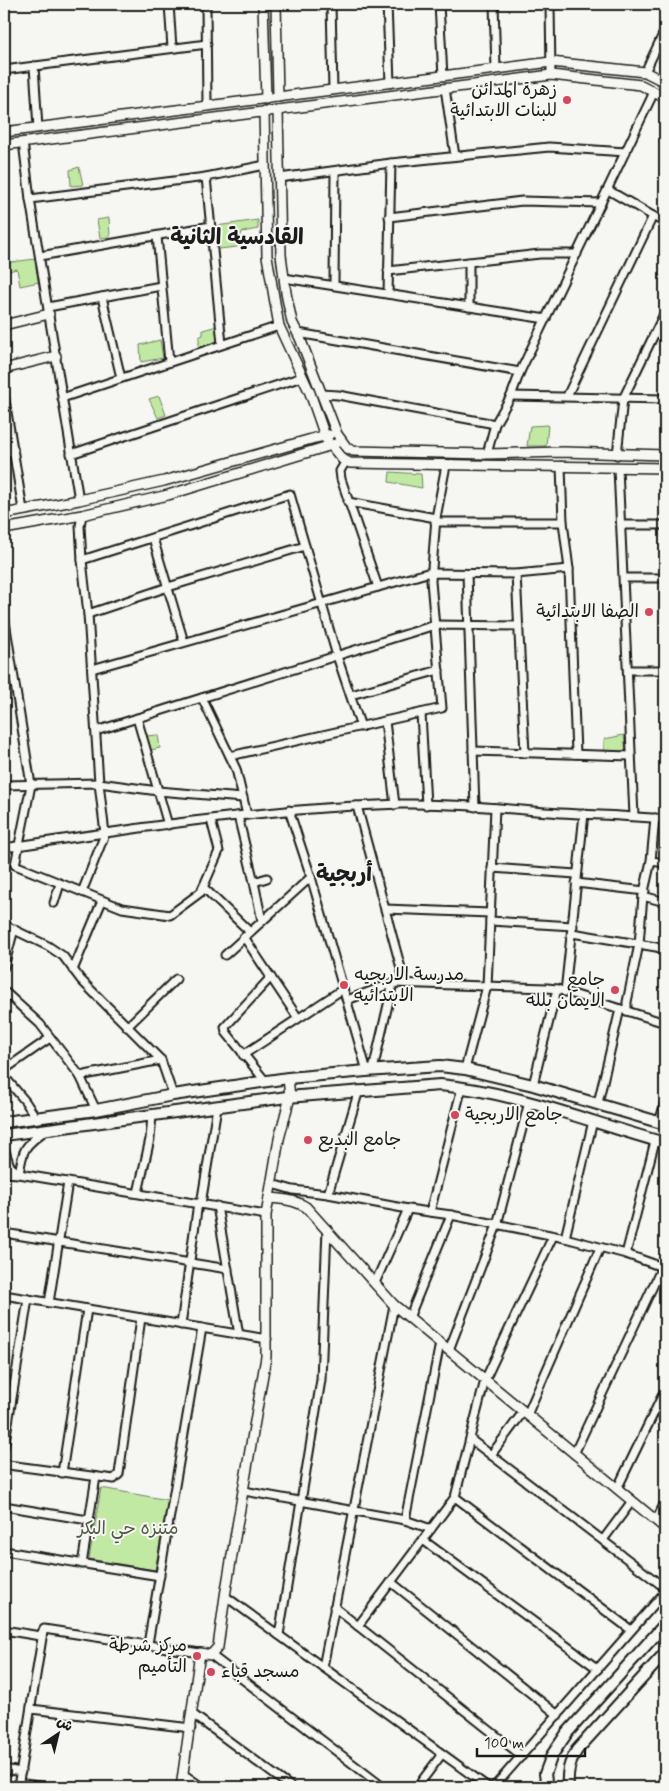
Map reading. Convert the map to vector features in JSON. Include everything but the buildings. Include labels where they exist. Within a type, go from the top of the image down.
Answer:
[{"type":"main road","points":[[4,1122],[96,1110],[173,1095],[288,1078],[440,1066],[464,1069],[533,1085],[662,1124]]},
{"type":"main road","points":[[4,1135],[290,1096],[440,1084],[529,1102],[660,1142]]},
{"type":"main road","points":[[547,1787],[545,1774],[552,1755],[567,1733],[665,1624]]},
{"type":"main road","points":[[568,1787],[567,1774],[569,1762],[577,1750],[665,1653]]},
{"type":"street","points":[[169,4],[172,48]]},
{"type":"street","points":[[206,4],[207,106]]},
{"type":"street","points":[[263,4],[266,99]]},
{"type":"street","points":[[276,4],[278,97]]},
{"type":"street","points":[[332,4],[334,90]]},
{"type":"street","points":[[387,4],[390,83]]},
{"type":"street","points":[[439,4],[443,76]]},
{"type":"street","points":[[494,4],[496,69]]},
{"type":"street","points":[[550,4],[551,75]]},
{"type":"street","points":[[645,72],[665,30]]},
{"type":"street","points":[[4,70],[207,44]]},
{"type":"street","points":[[4,132],[551,62],[645,72],[665,82]]},
{"type":"street","points":[[34,66],[38,128]]},
{"type":"street","points":[[4,145],[551,75],[641,85],[665,98]]},
{"type":"street","points":[[445,88],[455,156]]},
{"type":"street","points":[[487,454],[496,424],[511,396],[520,372],[654,92]]},
{"type":"street","points":[[278,110],[281,255],[292,322],[339,438],[347,448],[353,450],[487,454],[564,452],[665,455]]},
{"type":"street","points":[[264,111],[267,256],[279,326],[310,394],[325,436],[330,446],[342,459],[350,463],[665,468]]},
{"type":"street","points":[[140,114],[135,121],[141,127]]},
{"type":"street","points":[[23,142],[30,199],[79,500]]},
{"type":"street","points":[[279,178],[391,163],[549,147],[626,152]]},
{"type":"street","points":[[388,294],[391,163]]},
{"type":"street","points":[[30,199],[206,177],[264,165]]},
{"type":"street","points":[[334,285],[335,172]]},
{"type":"street","points":[[206,177],[222,344]]},
{"type":"street","points":[[608,190],[665,223]]},
{"type":"street","points":[[389,217],[522,201],[601,203]]},
{"type":"street","points":[[567,396],[653,216]]},
{"type":"street","points":[[40,256],[211,226]]},
{"type":"street","points":[[156,236],[169,362]]},
{"type":"street","points":[[388,271],[540,254],[577,254]]},
{"type":"street","points":[[469,307],[470,262]]},
{"type":"street","points":[[284,278],[546,319]]},
{"type":"street","points":[[4,325],[48,310],[161,286]]},
{"type":"street","points":[[102,297],[121,378]]},
{"type":"street","points":[[617,455],[623,399],[665,312]]},
{"type":"street","points":[[62,398],[279,326]]},
{"type":"street","points":[[298,333],[520,372]]},
{"type":"street","points":[[4,368],[56,356]]},
{"type":"street","points":[[72,454],[302,377]]},
{"type":"street","points":[[4,394],[8,452],[23,510]]},
{"type":"street","points":[[321,394],[338,395],[496,424]]},
{"type":"street","points":[[511,396],[665,399]]},
{"type":"street","points":[[4,514],[164,481],[325,436],[339,438]]},
{"type":"street","points":[[4,529],[82,515],[168,495],[330,446],[339,438]]},
{"type":"street","points":[[463,465],[464,453]]},
{"type":"street","points":[[346,461],[340,471],[341,478],[378,587]]},
{"type":"street","points":[[230,756],[442,708],[431,580],[436,520],[446,465]]},
{"type":"street","points":[[561,466],[563,522],[569,569],[576,754]]},
{"type":"street","points":[[618,468],[629,670],[634,816]]},
{"type":"street","points":[[82,560],[290,494],[321,604],[361,727]]},
{"type":"street","points":[[348,502],[436,520],[563,522]]},
{"type":"street","points":[[82,515],[80,526],[82,560],[88,614],[99,782],[105,834],[82,892]]},
{"type":"street","points":[[622,525],[665,525]]},
{"type":"street","points":[[153,538],[184,642]]},
{"type":"street","points":[[88,614],[168,587],[305,546]]},
{"type":"street","points":[[92,669],[432,573],[516,574],[569,569]]},
{"type":"street","points":[[467,574],[475,807]]},
{"type":"street","points":[[516,574],[525,753]]},
{"type":"street","points":[[624,578],[665,578]]},
{"type":"street","points":[[4,615],[30,785],[14,865],[122,908],[170,915],[201,892],[219,851],[211,820]]},
{"type":"street","points":[[96,731],[436,625],[519,626]]},
{"type":"street","points":[[351,696],[439,670]]},
{"type":"street","points":[[629,670],[665,670]]},
{"type":"street","points":[[202,698],[236,769],[247,815]]},
{"type":"street","points":[[421,713],[426,805]]},
{"type":"street","points":[[137,718],[168,826]]},
{"type":"street","points":[[385,721],[395,804]]},
{"type":"street","points":[[473,751],[631,756]]},
{"type":"street","points":[[4,785],[99,782],[158,791],[243,798]]},
{"type":"street","points":[[4,848],[289,810],[395,804],[495,808],[665,819]]},
{"type":"street","points":[[357,806],[405,983]]},
{"type":"street","points":[[464,1069],[487,986],[495,808]]},
{"type":"street","points":[[289,810],[370,1071]]},
{"type":"street","points":[[565,992],[576,874],[584,814]]},
{"type":"street","points":[[238,816],[262,921]]},
{"type":"street","points":[[598,1104],[627,1002],[639,944],[644,894],[651,862],[655,818]]},
{"type":"street","points":[[651,862],[665,863]]},
{"type":"street","points":[[492,868],[576,874]]},
{"type":"street","points":[[225,955],[311,877]]},
{"type":"street","points":[[254,882],[267,878]]},
{"type":"street","points":[[576,883],[644,894],[665,902]]},
{"type":"street","points":[[54,903],[60,884]]},
{"type":"street","points":[[203,887],[247,935],[298,1018]]},
{"type":"street","points":[[74,970],[102,901]]},
{"type":"street","points":[[385,909],[490,913]]},
{"type":"street","points":[[490,922],[572,929],[665,950]]},
{"type":"street","points":[[4,925],[48,946],[63,956],[81,980],[161,1060],[173,1095]]},
{"type":"street","points":[[4,966],[14,929]]},
{"type":"street","points":[[266,1082],[243,1055],[226,1032],[225,1027],[272,977]]},
{"type":"street","points":[[127,1027],[176,978]]},
{"type":"street","points":[[347,1000],[393,982],[557,989],[665,1023]]},
{"type":"street","points":[[370,1071],[393,982]]},
{"type":"street","points":[[243,1055],[343,989]]},
{"type":"street","points":[[533,1085],[557,989]]},
{"type":"street","points":[[4,991],[40,1024],[80,1076],[96,1110]]},
{"type":"street","points":[[4,1070],[50,1038]]},
{"type":"street","points":[[80,1076],[161,1060]]},
{"type":"street","points":[[4,1076],[25,1101],[36,1118]]},
{"type":"street","points":[[211,1655],[218,1647],[266,1357],[266,1215],[279,1138],[290,1096],[288,1078]]},
{"type":"street","points":[[430,1212],[462,1087]]},
{"type":"street","points":[[328,1194],[359,1090]]},
{"type":"street","points":[[449,1350],[497,1225],[529,1102]]},
{"type":"street","points":[[662,1124],[665,1102]]},
{"type":"street","points":[[181,1325],[188,1263],[217,1107]]},
{"type":"street","points":[[138,1193],[150,1139],[152,1116]]},
{"type":"street","points":[[565,1238],[593,1121]]},
{"type":"street","points":[[19,1174],[23,1152],[32,1140],[46,1130]]},
{"type":"street","points":[[626,1254],[660,1142]]},
{"type":"street","points":[[4,1148],[10,1166],[19,1174]]},
{"type":"street","points":[[4,1173],[266,1215]]},
{"type":"street","points":[[49,1302],[68,1182]]},
{"type":"street","points":[[272,1184],[293,1190],[328,1194],[451,1215],[565,1238],[626,1254],[664,1267],[574,1454]]},
{"type":"street","points":[[269,1198],[300,1203],[306,1207],[394,1305],[665,1528]]},
{"type":"street","points":[[217,1206],[239,1334]]},
{"type":"street","points":[[375,1283],[408,1209]]},
{"type":"street","points":[[409,1318],[451,1215]]},
{"type":"street","points":[[279,1635],[321,1380],[327,1229]]},
{"type":"street","points":[[4,1233],[228,1269]]},
{"type":"street","points":[[358,1626],[455,1497],[485,1380],[553,1236]]},
{"type":"street","points":[[491,1455],[525,1413],[600,1248]]},
{"type":"street","points":[[4,1295],[267,1339]]},
{"type":"street","points":[[4,1448],[28,1299]]},
{"type":"street","points":[[323,1667],[394,1305]]},
{"type":"street","points":[[62,1473],[87,1309]]},
{"type":"street","points":[[4,1461],[8,1464],[96,1477],[114,1479],[119,1474],[141,1318]]},
{"type":"street","points":[[148,1644],[202,1328]]},
{"type":"street","points":[[405,1520],[440,1343]]},
{"type":"street","points":[[617,1489],[665,1390]]},
{"type":"street","points":[[470,1439],[603,1540],[665,1590],[494,1787]]},
{"type":"street","points":[[82,1564],[96,1477]]},
{"type":"street","points":[[244,1491],[405,1520],[431,1529]]},
{"type":"street","points":[[455,1497],[632,1630]]},
{"type":"street","points":[[603,1540],[632,1501]]},
{"type":"street","points":[[656,1521],[665,1502]]},
{"type":"street","points":[[4,1506],[88,1520]]},
{"type":"street","points":[[423,1540],[598,1669]]},
{"type":"street","points":[[4,1551],[160,1576]]},
{"type":"street","points":[[391,1582],[558,1715]]},
{"type":"street","points":[[225,1596],[488,1787]]},
{"type":"street","points":[[334,1608],[522,1756]]},
{"type":"street","points":[[4,1630],[40,1636],[44,1630]]},
{"type":"street","points":[[44,1630],[148,1644],[211,1655],[383,1787]]},
{"type":"street","points":[[44,1630],[18,1785],[44,1787]]},
{"type":"street","points":[[182,1787],[200,1652]]},
{"type":"street","points":[[31,1708],[191,1728]]},
{"type":"street","points":[[191,1713],[291,1787]]},
{"type":"street","points":[[417,1787],[442,1754]]},
{"type":"street","points":[[4,1770],[21,1772]]},
{"type":"street","points":[[183,1774],[202,1787]]},
{"type":"green space","points":[[79,167],[83,185],[71,186],[70,170]]},
{"type":"green space","points":[[109,218],[110,237],[100,238],[97,220]]},
{"type":"green space","points":[[258,220],[258,229],[242,232],[237,247],[219,249],[216,226]]},
{"type":"green space","points":[[35,259],[39,282],[20,286],[17,269],[4,272],[4,263]]},
{"type":"green space","points":[[217,326],[219,342],[199,348],[199,337],[203,335],[203,330]]},
{"type":"green space","points":[[160,340],[163,358],[141,362],[140,345]]},
{"type":"green space","points":[[159,396],[166,415],[158,418],[149,399]]},
{"type":"green space","points":[[548,425],[546,446],[527,446],[530,426]]},
{"type":"green space","points":[[390,472],[421,474],[422,488],[389,482]]},
{"type":"green space","points":[[158,735],[160,748],[151,750],[145,736]]},
{"type":"green space","points":[[624,735],[626,753],[604,752],[604,739]]},
{"type":"green space","name":"متنزه حي البكر","points":[[101,1488],[168,1500],[155,1570],[89,1559]]},
{"type":"place","name":"زهرة المدائن للبنات الابتدائية","points":[[567,100]]},
{"type":"place","name":"الصفا الابتدائية","points":[[649,612]]},
{"type":"place","name":"مدرسة الاربجيه الابتدائيه","points":[[344,985]]},
{"type":"place","name":"جامع الايمان بلله","points":[[615,990]]},
{"type":"place","name":"جامع الاربجية","points":[[455,1115]]},
{"type":"place","name":"جامع البديع","points":[[308,1140]]},
{"type":"place","name":"مركز شرطة التأميم","points":[[197,1656]]},
{"type":"place","name":"مسجد قباء","points":[[211,1672]]},
{"type":"district","name":"القادسية الثانية","points":[[237,238]]},
{"type":"district","name":"أربجية","points":[[344,875]]}]
